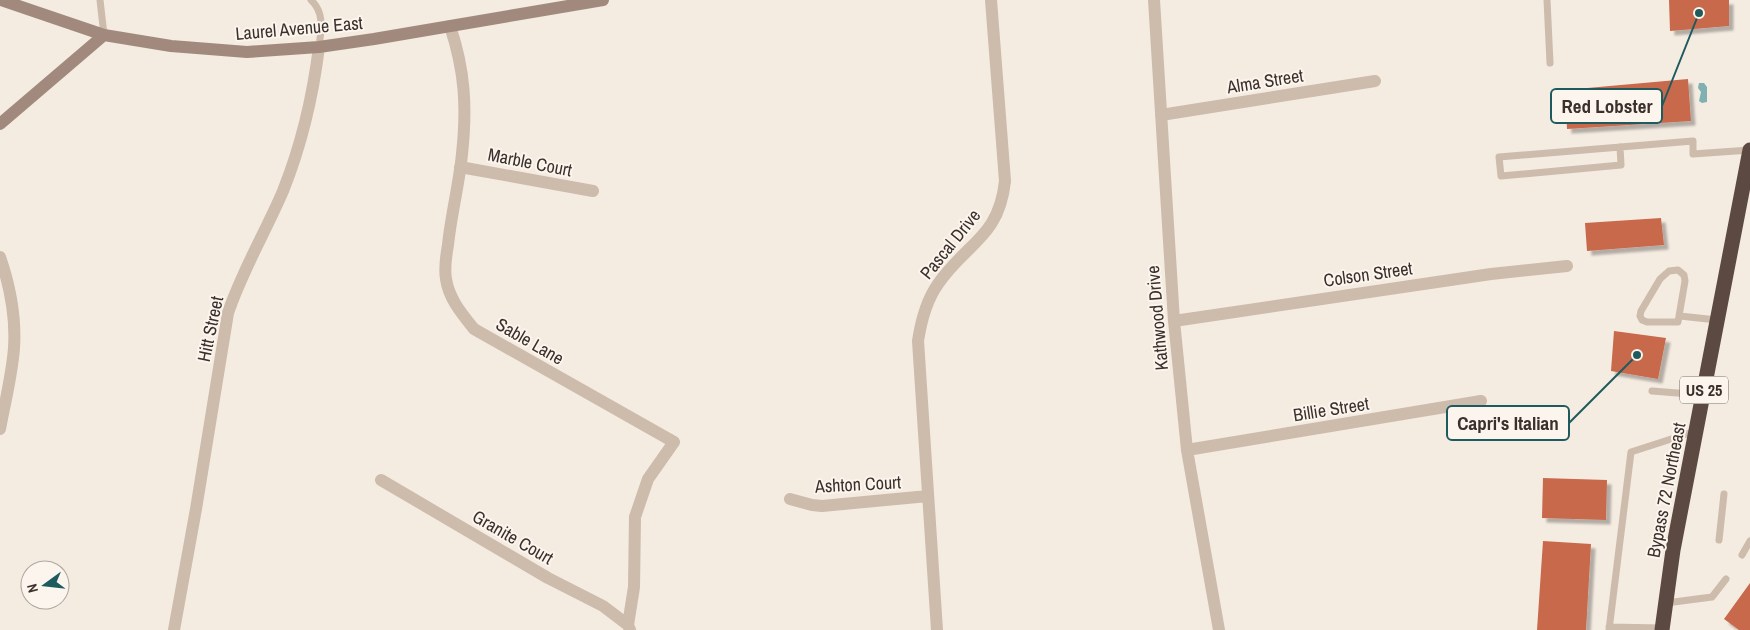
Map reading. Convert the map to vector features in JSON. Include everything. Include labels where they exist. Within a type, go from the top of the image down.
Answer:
[{"type":"highway","name":"Bypass 72 Northeast","points":[[1662,629],[1673,550],[1750,150]]},
{"type":"street","name":"Laurel Avenue East","points":[[1,0],[104,35],[171,46],[227,52],[319,47],[603,0]]},
{"type":"street","name":"Pascal Drive","points":[[937,630],[918,342],[927,304],[938,284],[984,235],[993,222],[1003,197],[1005,181],[992,0]]},
{"type":"street","name":"Kathwood Drive","points":[[1154,0],[1174,320],[1187,450],[1218,630]]},
{"type":"street","name":"Sable Lane","points":[[450,26],[463,73],[465,97],[465,123],[460,167],[450,221],[446,263],[446,280],[458,309],[474,329],[674,442],[648,479],[635,517],[634,587],[629,628]]},
{"type":"street","points":[[0,124],[104,35]]},
{"type":"street","name":"Hitt Street","points":[[174,630],[198,499],[228,313],[237,287],[283,191],[310,100],[316,74],[319,47]]},
{"type":"street","name":"Alma Street","points":[[1161,116],[1375,81]]},
{"type":"street","name":"Marble Court","points":[[460,167],[593,192]]},
{"type":"street","points":[[0,256],[7,277],[14,312],[14,349],[0,429]]},
{"type":"street","name":"Colson Street","points":[[1174,320],[1490,274],[1567,266]]},
{"type":"street","name":"Billie Street","points":[[1187,450],[1481,402]]},
{"type":"street","name":"Granite Court","points":[[381,480],[548,578],[603,606],[629,628]]},
{"type":"street","name":"Ashton Court","points":[[790,499],[822,506],[928,496]]},
{"type":"lane","points":[[100,0],[104,35]]},
{"type":"lane","points":[[311,0],[315,3],[322,20],[319,47]]},
{"type":"lane","points":[[1547,0],[1550,63]]},
{"type":"lane","points":[[1620,147],[1621,166],[1501,176],[1499,157],[1620,147],[1693,141],[1693,154],[1750,150]]},
{"type":"lane","points":[[1678,270],[1684,275],[1685,281],[1680,316],[1678,322],[1674,323],[1647,322],[1642,320],[1640,316],[1660,279],[1669,271],[1678,270]]},
{"type":"lane","points":[[1680,316],[1717,320]]},
{"type":"lane","points":[[1652,391],[1703,395]]},
{"type":"lane","points":[[1662,629],[1609,628],[1631,452],[1696,431]]},
{"type":"lane","points":[[1719,540],[1724,494]]},
{"type":"lane","points":[[1742,555],[1750,540]]},
{"type":"lane","points":[[1665,603],[1712,597],[1726,579]]},
{"type":"water","points":[[1699,83],[1704,83],[1707,87],[1707,102],[1702,103],[1699,101],[1701,92],[1698,88]]},
{"type":"building","points":[[1669,0],[1729,0],[1729,26],[1670,31]]},
{"type":"building","points":[[1688,79],[1691,121],[1567,129],[1565,90]]},
{"type":"building","points":[[1661,218],[1664,245],[1587,251],[1585,223]]},
{"type":"building","points":[[1614,331],[1666,338],[1658,379],[1611,371]]},
{"type":"building","points":[[1543,478],[1607,480],[1606,520],[1542,518]]},
{"type":"building","points":[[1543,541],[1591,544],[1586,630],[1537,630]]},
{"type":"building","points":[[1750,583],[1750,630],[1739,630],[1724,619]]},
{"type":"place","name":"Red Lobster","points":[[1699,13]]},
{"type":"place","name":"Capri's Italian","points":[[1637,355]]}]
